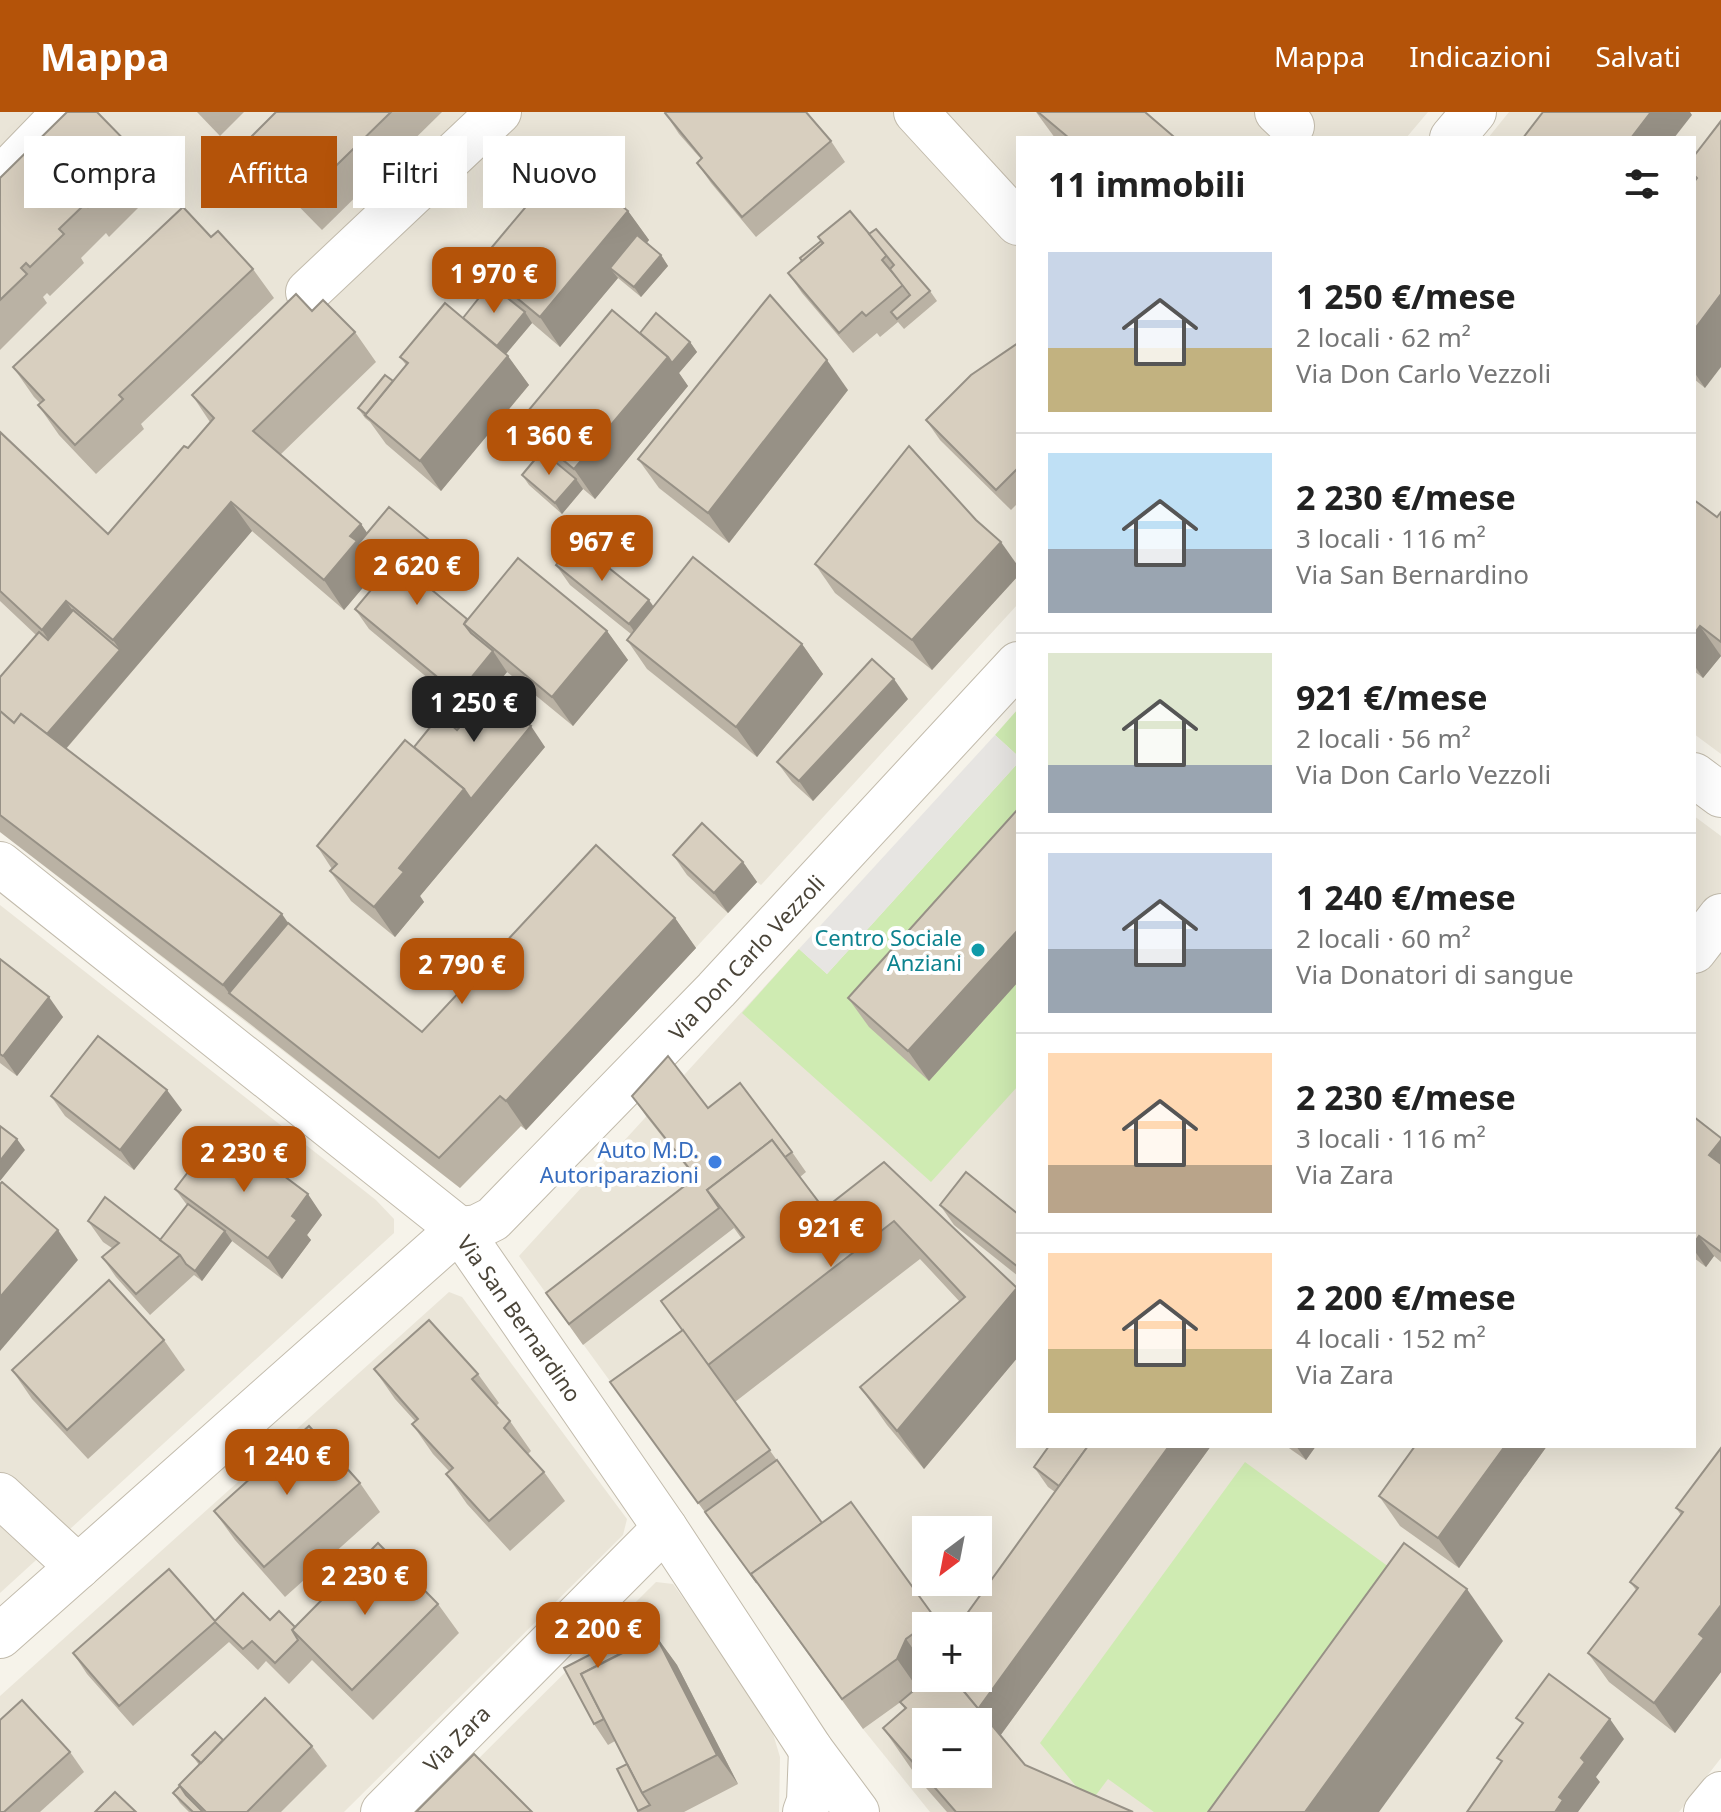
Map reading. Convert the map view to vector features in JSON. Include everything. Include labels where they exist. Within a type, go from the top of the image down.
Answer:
[{"type":"street","points":[[0,179],[65,112]]},
{"type":"street","points":[[308,292],[499,112]]},
{"type":"street","points":[[916,112],[1016,221]]},
{"type":"street","points":[[1454,136],[1474,112]]},
{"type":"street","name":"Via Don Carlo Vezzoli","points":[[459,1229],[477,1227],[493,1219],[716,990],[1016,666]]},
{"type":"street","points":[[1696,776],[1721,795]]},
{"type":"street","name":"Via San Bernardino","points":[[0,864],[92,934],[459,1229],[665,1528],[811,1750],[857,1812]]},
{"type":"street","points":[[1696,948],[1721,916]]},
{"type":"street","points":[[0,1636],[459,1229]]},
{"type":"street","points":[[0,1495],[78,1567]]},
{"type":"street","name":"Via Zara","points":[[383,1812],[665,1528]]},
{"type":"street","points":[[805,1812],[809,1801],[811,1750]]},
{"type":"street","points":[[1706,1812],[1721,1794]]},
{"type":"shaded area","points":[[0,112],[1428,112],[1408,136],[1016,136],[1016,606],[761,885],[757,882],[526,1130],[521,1126],[460,1188],[0,832]]},
{"type":"shaded area","points":[[1509,112],[1721,112],[1721,754],[1696,735],[1696,136],[1490,136]]},
{"type":"shaded area","points":[[995,735],[1016,754],[1016,765],[827,974],[799,949]]},
{"type":"shaded area","points":[[1016,765],[1016,1448],[1696,1448],[1696,817],[1721,836],[1721,1758],[1679,1812],[930,1812],[863,1729],[519,1256],[799,949],[827,974]]},
{"type":"shaded area","points":[[0,905],[376,1200],[394,1219],[394,1233],[0,1593]]},
{"type":"shaded area","points":[[449,1292],[462,1297],[627,1519],[623,1535],[344,1812],[0,1812],[0,1696]]},
{"type":"shaded area","points":[[656,1582],[673,1584],[768,1717],[780,1757],[779,1812],[425,1812]]},
{"type":"green space","points":[[1016,711],[1016,754],[995,735]]},
{"type":"green space","points":[[1016,765],[1016,1088],[931,1182],[742,1013],[799,949],[827,974]]},
{"type":"green space","points":[[1245,1462],[1415,1586],[1251,1812],[1154,1812],[1108,1779],[1090,1803],[1040,1743]]},
{"type":"building","points":[[67,112],[97,112],[120,136],[43,136]]},
{"type":"building","points":[[276,112],[391,112],[366,136],[353,136],[353,149],[337,165],[337,136],[252,136]]},
{"type":"building","points":[[666,112],[806,112],[831,141],[742,217],[697,163],[702,158]]},
{"type":"building","points":[[1038,112],[1145,112],[1173,136],[1067,136]]},
{"type":"building","points":[[1543,112],[1651,112],[1633,136],[1525,136]]},
{"type":"building","points":[[1721,121],[1721,294],[1696,327],[1697,178],[1696,153]]},
{"type":"building","points":[[24,154],[24,208],[81,208],[59,229],[64,234],[30,267],[26,263],[21,268],[27,274],[0,300],[0,178]]},
{"type":"building","points":[[182,208],[211,237],[218,231],[253,269],[119,395],[123,399],[75,445],[38,405],[44,400],[13,367]]},
{"type":"building","points":[[525,208],[624,208],[628,211],[540,317],[477,265]]},
{"type":"building","points":[[850,211],[887,255],[882,260],[903,285],[866,316],[862,312],[839,333],[788,273],[823,243],[818,237]]},
{"type":"building","points":[[876,229],[930,291],[897,319],[891,312],[910,295],[890,269],[894,265],[869,234]]},
{"type":"building","points":[[637,235],[661,255],[634,287],[610,268]]},
{"type":"building","points":[[821,241],[823,243],[802,261],[800,258]]},
{"type":"building","points":[[490,284],[525,312],[497,346],[463,318]]},
{"type":"building","points":[[296,294],[312,311],[323,300],[355,332],[253,431],[361,524],[350,536],[357,541],[324,580],[231,502],[113,640],[66,601],[42,630],[0,591],[0,432],[108,534],[184,446],[188,448],[214,418],[192,395]]},
{"type":"building","points":[[770,295],[827,360],[708,513],[638,459]]},
{"type":"building","points":[[445,303],[508,356],[420,461],[365,415],[408,363],[400,357]]},
{"type":"building","points":[[612,310],[668,357],[574,469],[518,423]]},
{"type":"building","points":[[656,313],[690,342],[672,363],[640,333]]},
{"type":"building","points":[[1016,344],[1016,470],[996,490],[926,420],[971,375]]},
{"type":"building","points":[[385,375],[393,381],[366,414],[358,408]]},
{"type":"building","points":[[909,446],[976,520],[1001,542],[912,640],[815,564]]},
{"type":"building","points":[[542,451],[576,479],[555,503],[522,475]]},
{"type":"building","points":[[1696,501],[1717,517],[1721,512],[1721,642],[1700,626],[1696,631]]},
{"type":"building","points":[[389,507],[428,539],[404,567],[467,619],[464,624],[471,633],[493,651],[458,694],[355,609],[387,571],[358,544]]},
{"type":"building","points":[[575,541],[649,600],[629,624],[556,565]]},
{"type":"building","points":[[693,557],[802,644],[736,727],[627,640]]},
{"type":"building","points":[[518,558],[607,631],[552,697],[464,624]]},
{"type":"building","points":[[73,610],[120,650],[47,734],[21,714],[14,723],[0,711],[0,677],[39,632],[48,640]]},
{"type":"building","points":[[872,659],[894,679],[799,781],[777,762]]},
{"type":"building","points":[[490,699],[501,702],[531,726],[471,799],[464,789],[414,747],[440,715],[457,730],[481,703]]},
{"type":"building","points":[[0,711],[14,723],[21,714],[282,914],[223,985],[0,815]]},
{"type":"building","points":[[405,740],[464,789],[399,868],[404,872],[374,907],[330,871],[337,864],[317,846]]},
{"type":"building","points":[[1016,811],[1016,932],[908,1051],[848,998]]},
{"type":"building","points":[[702,823],[743,862],[714,893],[673,855]]},
{"type":"building","points":[[596,845],[675,918],[506,1101],[500,1096],[439,1158],[229,993],[288,923],[422,1032]]},
{"type":"building","points":[[0,959],[49,997],[3,1056],[0,1054]]},
{"type":"building","points":[[98,1036],[167,1090],[120,1150],[51,1096]]},
{"type":"building","points":[[668,1056],[708,1108],[740,1083],[792,1152],[785,1157],[772,1140],[707,1190],[719,1208],[569,1324],[546,1293],[696,1177],[632,1096]]},
{"type":"building","points":[[1696,1119],[1721,1138],[1709,1155],[1721,1164],[1721,1252],[1699,1236],[1696,1240]]},
{"type":"building","points":[[0,1126],[17,1139],[0,1161]]},
{"type":"building","points":[[228,1134],[308,1194],[292,1216],[297,1220],[268,1258],[175,1189],[208,1146],[215,1152]]},
{"type":"building","points":[[772,1140],[824,1209],[884,1162],[1016,1289],[897,1431],[860,1387],[965,1297],[894,1221],[708,1365],[661,1301],[744,1237],[707,1190]]},
{"type":"building","points":[[966,1172],[1016,1212],[1016,1265],[940,1205]]},
{"type":"building","points":[[2,1182],[58,1230],[0,1297],[0,1184]]},
{"type":"building","points":[[105,1197],[180,1255],[136,1294],[102,1257],[119,1243],[88,1221]]},
{"type":"building","points":[[188,1204],[225,1231],[195,1271],[160,1240]]},
{"type":"building","points":[[109,1280],[164,1340],[67,1430],[12,1370]]},
{"type":"building","points":[[429,1320],[478,1374],[472,1379],[510,1421],[504,1428],[544,1472],[489,1521],[446,1474],[453,1468],[412,1424],[418,1419],[374,1369]]},
{"type":"building","points":[[683,1330],[770,1450],[698,1503],[610,1382]]},
{"type":"building","points":[[309,1426],[360,1483],[264,1567],[214,1511]]},
{"type":"building","points":[[1048,1448],[1087,1448],[1059,1486],[1034,1467]]},
{"type":"building","points":[[1087,1448],[1168,1448],[992,1690],[992,1612],[968,1612],[980,1596],[992,1596],[992,1579]]},
{"type":"building","points":[[1414,1448],[1504,1448],[1438,1538],[1379,1496]]},
{"type":"building","points":[[1721,1448],[1721,1605],[1699,1634],[1704,1638],[1654,1703],[1588,1653],[1638,1588],[1630,1582],[1683,1512],[1676,1508]]},
{"type":"building","points":[[777,1460],[822,1523],[751,1574],[757,1583],[705,1512]]},
{"type":"building","points":[[851,1502],[912,1586],[912,1596],[919,1596],[931,1612],[912,1612],[912,1635],[906,1639],[897,1659],[842,1699],[751,1574]]},
{"type":"building","points":[[378,1543],[438,1604],[352,1690],[292,1630]]},
{"type":"building","points":[[1404,1543],[1467,1589],[1305,1812],[1208,1812]]},
{"type":"building","points":[[169,1569],[215,1621],[243,1593],[270,1620],[279,1611],[295,1627],[292,1630],[298,1640],[275,1663],[252,1641],[243,1649],[215,1622],[119,1706],[73,1653]]},
{"type":"building","points":[[638,1630],[643,1642],[581,1674],[604,1719],[594,1724],[564,1668]]},
{"type":"building","points":[[656,1636],[717,1755],[642,1793],[581,1674]]},
{"type":"building","points":[[1549,1674],[1610,1719],[1581,1758],[1585,1762],[1559,1797],[1563,1800],[1555,1812],[1467,1812],[1502,1761],[1497,1758],[1523,1723],[1516,1718]]},
{"type":"building","points":[[912,1692],[964,1692],[978,1708],[912,1708],[912,1761],[883,1728],[906,1708],[900,1702]]},
{"type":"building","points":[[964,1692],[990,1692],[979,1708]]},
{"type":"building","points":[[265,1698],[312,1746],[247,1812],[206,1812],[179,1785]]},
{"type":"building","points":[[22,1700],[70,1752],[4,1812],[0,1812],[0,1720]]},
{"type":"building","points":[[992,1725],[1025,1765],[1133,1812],[956,1812],[935,1788],[992,1788]]},
{"type":"building","points":[[215,1732],[223,1740],[201,1763],[192,1755]]},
{"type":"building","points":[[474,1754],[532,1812],[416,1812]]},
{"type":"building","points":[[627,1764],[650,1805],[638,1811],[617,1769]]},
{"type":"building","points":[[180,1786],[203,1812],[193,1812],[173,1793]]},
{"type":"building","points":[[115,1792],[136,1812],[95,1812]]},
{"type":"place","name":"Centro Sociale Anziani","points":[[978,950]]},
{"type":"place","name":"Auto M.D. Autoriparazioni","points":[[715,1162]]}]
